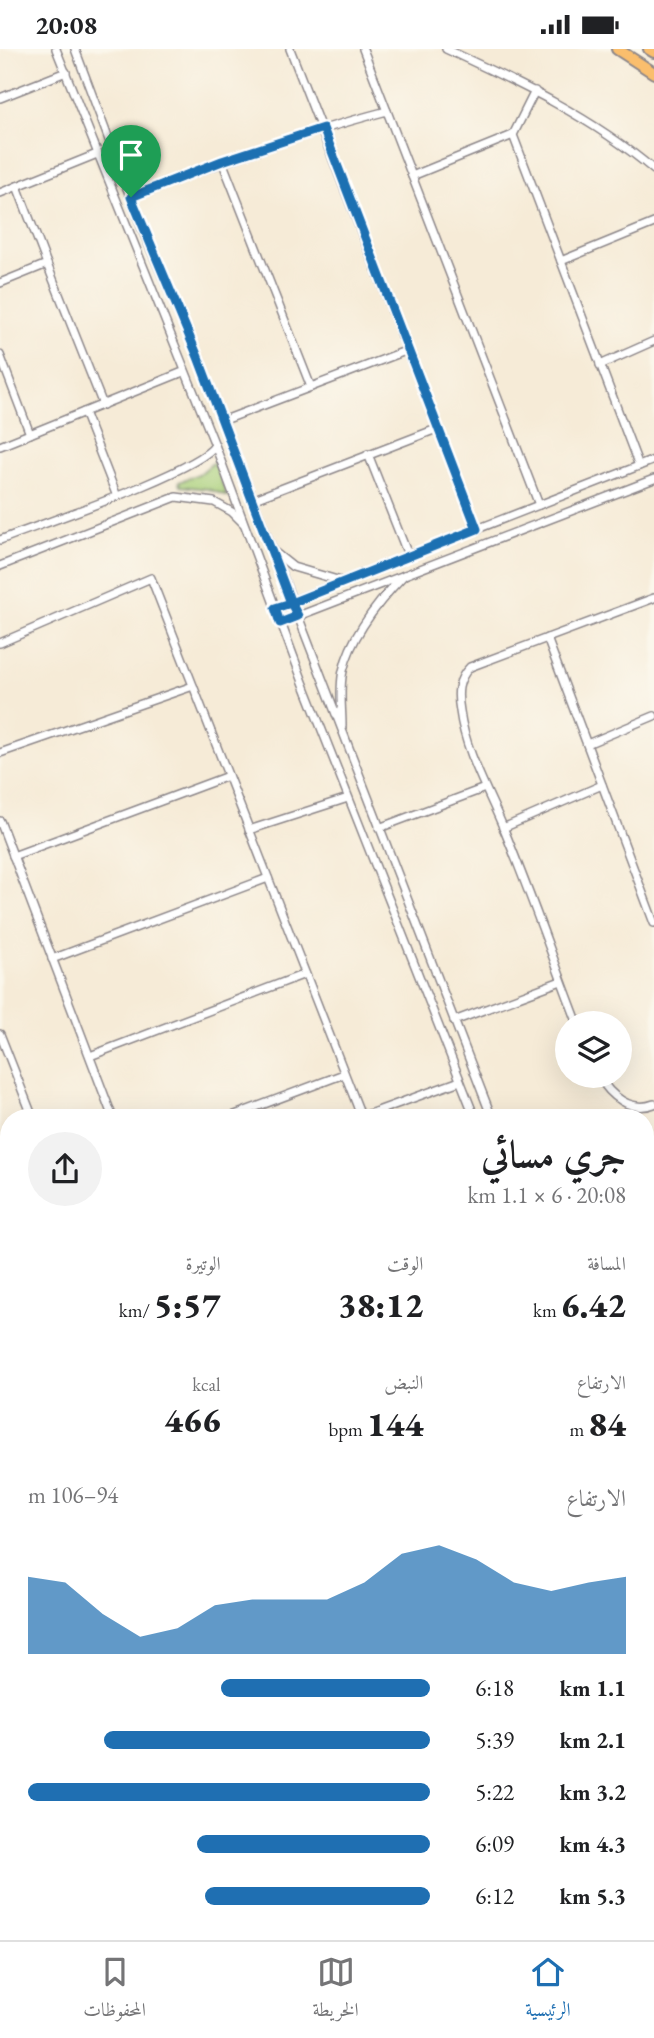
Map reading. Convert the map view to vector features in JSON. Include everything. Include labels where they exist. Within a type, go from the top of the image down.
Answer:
[{"type":"main road","points":[[617,49],[654,73]]},
{"type":"main road","points":[[649,49],[654,52]]},
{"type":"street","points":[[56,49],[183,372],[215,445],[280,623],[471,1109]]},
{"type":"street","points":[[75,49],[488,1109]]},
{"type":"street","points":[[290,49],[477,529]]},
{"type":"street","points":[[363,49],[539,505]]},
{"type":"street","points":[[446,49],[535,91],[624,145],[654,170]]},
{"type":"street","points":[[0,98],[65,72]]},
{"type":"street","points":[[412,176],[513,135],[535,91]]},
{"type":"street","points":[[131,197],[222,161],[323,128],[387,111]]},
{"type":"street","points":[[513,135],[639,466]]},
{"type":"street","points":[[0,193],[97,154]]},
{"type":"street","points":[[222,161],[311,387]]},
{"type":"street","points":[[17,186],[103,405]]},
{"type":"street","points":[[561,261],[654,223]]},
{"type":"street","points":[[0,283],[47,264]]},
{"type":"street","points":[[600,365],[654,341]]},
{"type":"street","points":[[222,421],[408,350]]},
{"type":"street","points":[[0,355],[30,434]]},
{"type":"street","points":[[0,446],[183,372]]},
{"type":"street","points":[[85,412],[116,494]]},
{"type":"street","points":[[252,500],[439,428]]},
{"type":"street","points":[[0,540],[191,465],[205,457],[215,445]]},
{"type":"street","points":[[368,454],[408,555]]},
{"type":"street","points":[[275,608],[654,460]]},
{"type":"street","points":[[280,623],[654,479]]},
{"type":"street","points":[[0,566],[176,497],[214,502],[232,512],[246,526]]},
{"type":"street","points":[[272,550],[293,567],[341,581]]},
{"type":"street","points":[[342,733],[342,673],[352,646],[385,595],[407,572]]},
{"type":"street","points":[[0,643],[151,577],[358,1109]]},
{"type":"street","points":[[573,1011],[485,787],[460,714],[461,676],[470,667],[654,598]]},
{"type":"street","points":[[547,638],[654,923]]},
{"type":"street","points":[[0,753],[193,686]]},
{"type":"street","points":[[587,744],[654,716]]},
{"type":"street","points":[[13,856],[228,776]]},
{"type":"street","points":[[503,828],[602,785]]},
{"type":"street","points":[[379,828],[485,787]]},
{"type":"street","points":[[249,830],[348,798]]},
{"type":"street","points":[[0,821],[110,1109]]},
{"type":"street","points":[[52,959],[268,878]]},
{"type":"street","points":[[90,1056],[305,974]]},
{"type":"street","points":[[454,1021],[561,981]]},
{"type":"street","points":[[0,1034],[29,1109]]},
{"type":"street","points":[[251,1109],[344,1074]]},
{"type":"street","points":[[385,1109],[460,1081]]},
{"type":"street","points":[[608,1088],[629,1105],[645,1107],[654,1104]]},
{"type":"green space","points":[[214,462],[227,496],[208,489],[180,486],[179,482],[201,473]]},
{"type":"route","points":[[131,197],[198,357],[291,603],[275,608],[280,623],[298,616],[291,603],[477,529],[323,128],[222,161],[131,197]]}]
